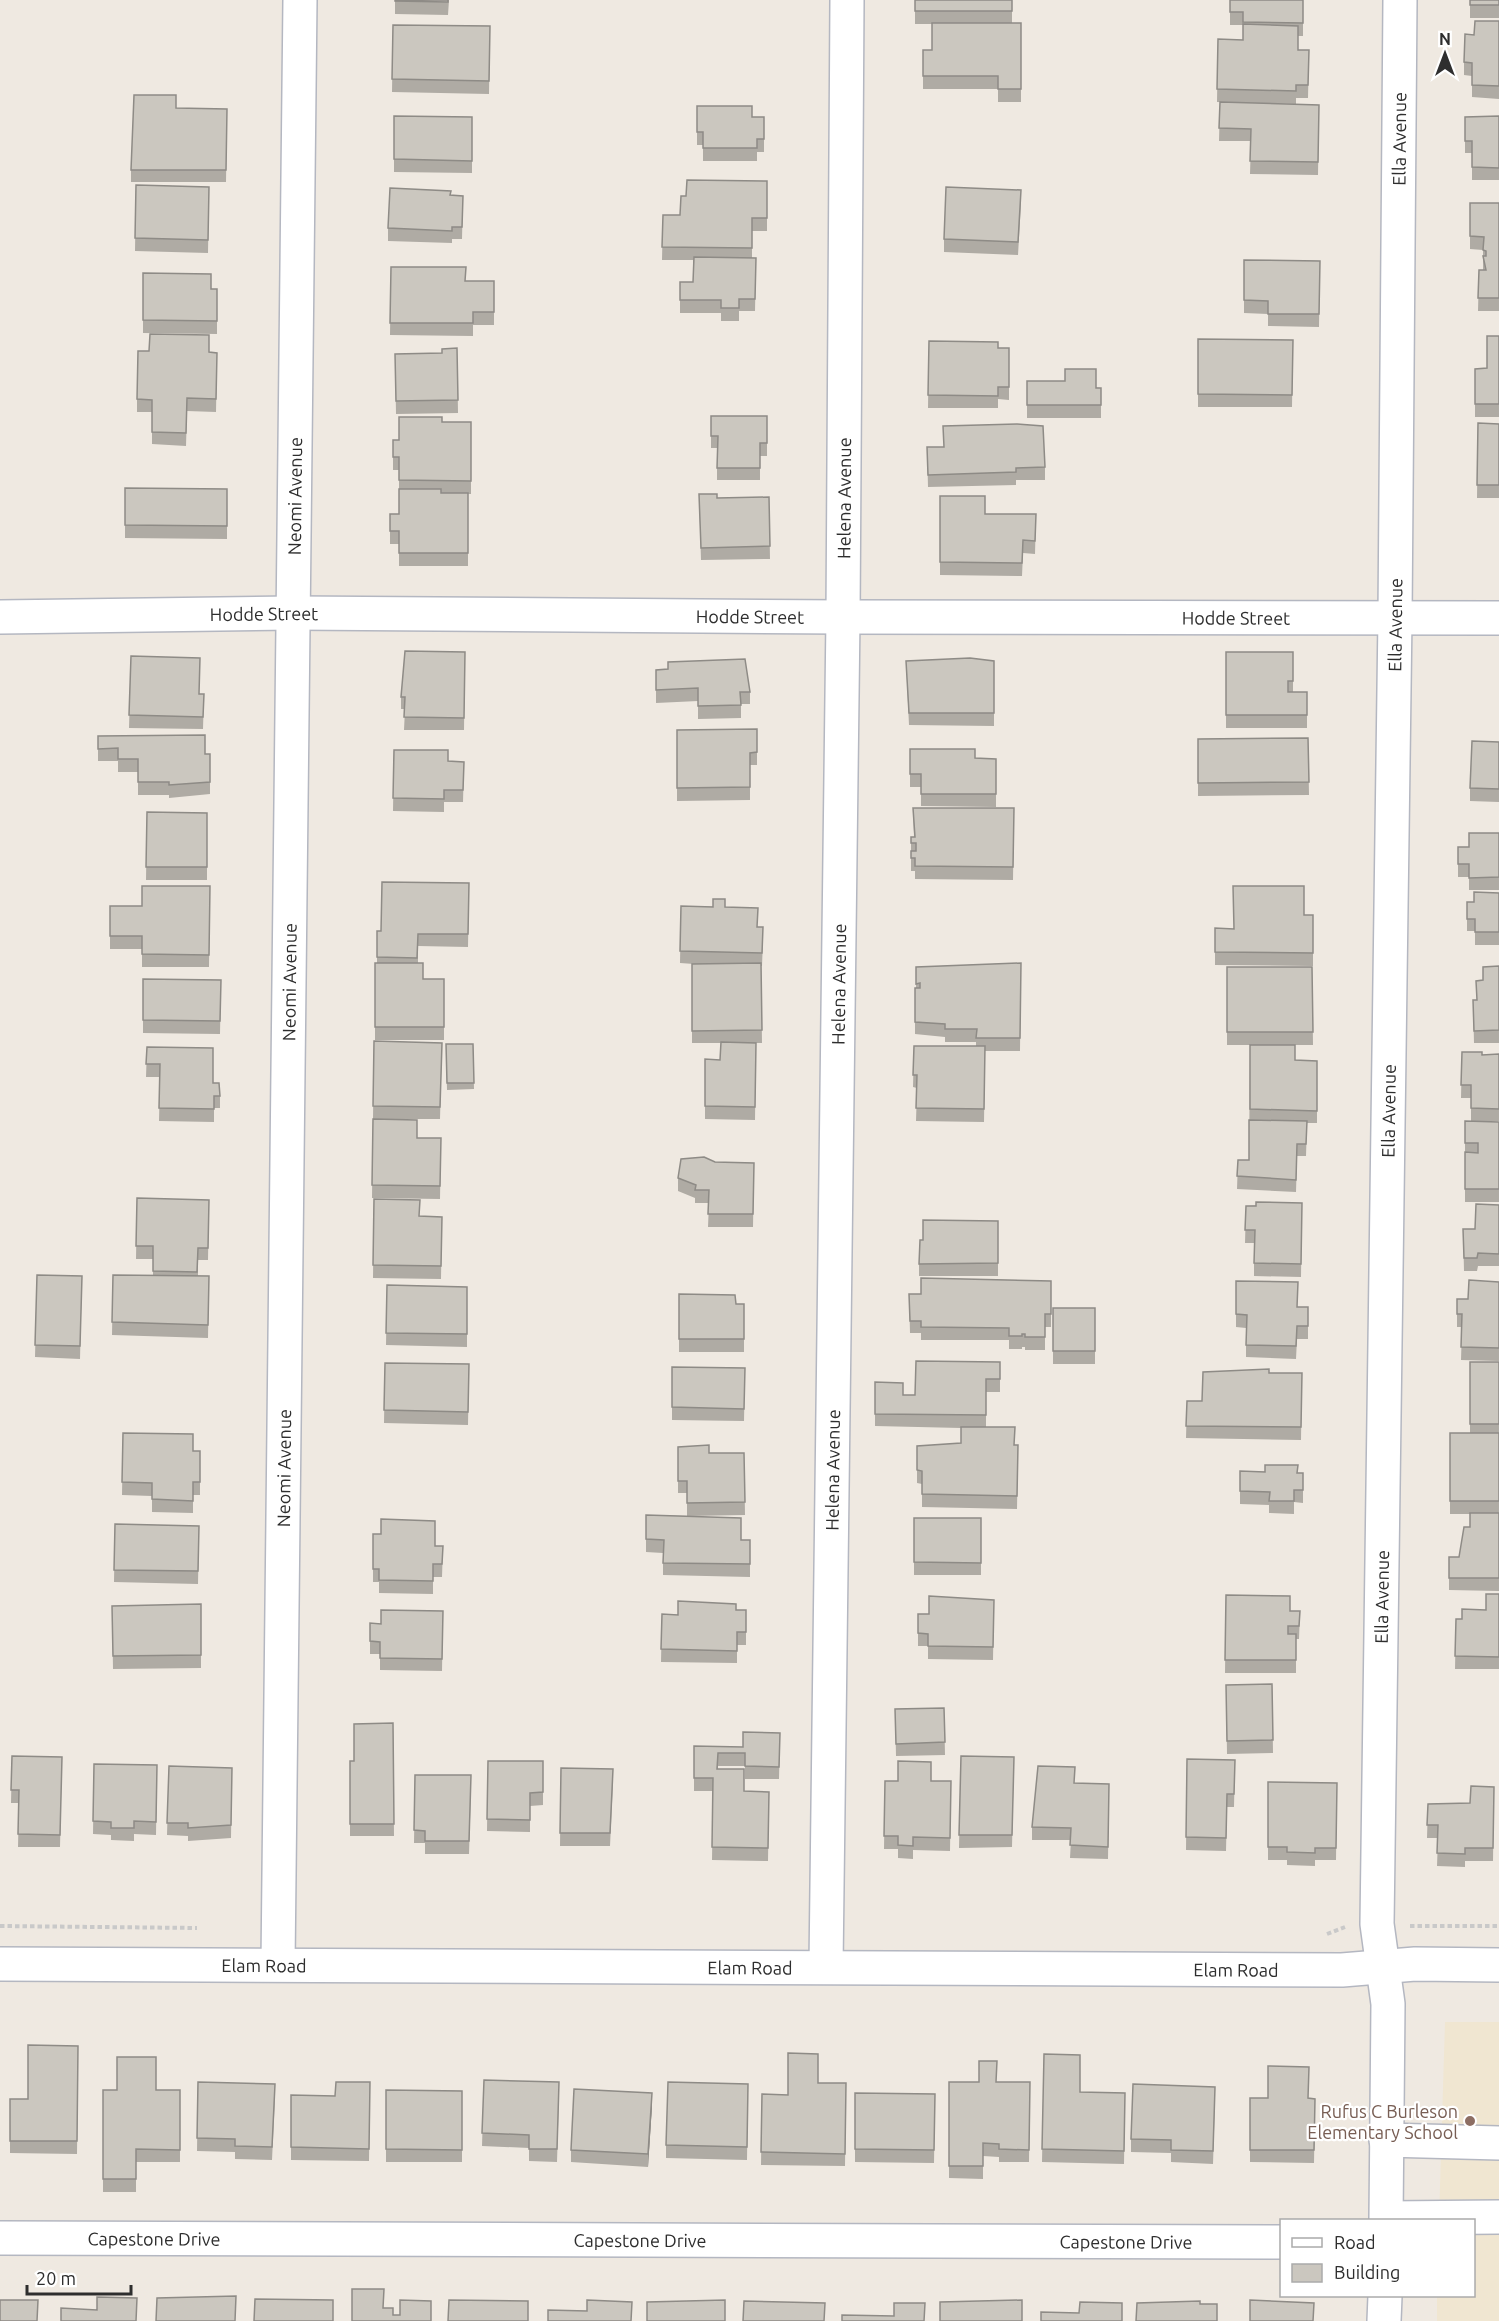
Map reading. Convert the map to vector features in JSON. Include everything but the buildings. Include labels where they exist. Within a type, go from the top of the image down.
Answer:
[{"type":"street","name":"Neomi Avenue","points":[[278,1964],[300,0]]},
{"type":"street","name":"Helena Avenue","points":[[826,1966],[843,617],[847,0]]},
{"type":"street","name":"Ella Avenue","points":[[1387,2219],[1388,2004],[1381,1967],[1377,1924],[1395,617],[1400,0]]},
{"type":"street","name":"Hodde Street","points":[[0,617],[292,614],[1499,618]]},
{"type":"street","name":"Elam Road","points":[[0,1964],[1330,1970],[1415,1964],[1499,1965]]},
{"type":"street","points":[[1386,2140],[1499,2143]]},
{"type":"street","points":[[1387,2219],[1499,2217]]},
{"type":"street","name":"Capestone Drive","points":[[0,2238],[1280,2242]]},
{"type":"street","points":[[1384,2321],[1385,2297]]},
{"type":"path","points":[[1406,1926],[1499,1926]]},
{"type":"shaded area","name":"Rufus C Burleson Elementary School","points":[[1445,2022],[1499,2022],[1499,2321],[1437,2321],[1437,2297],[1475,2297],[1475,2219],[1439,2219]]},
{"type":"place","name":"Rufus C Burleson Elementary School","points":[[1470,2121]]}]
